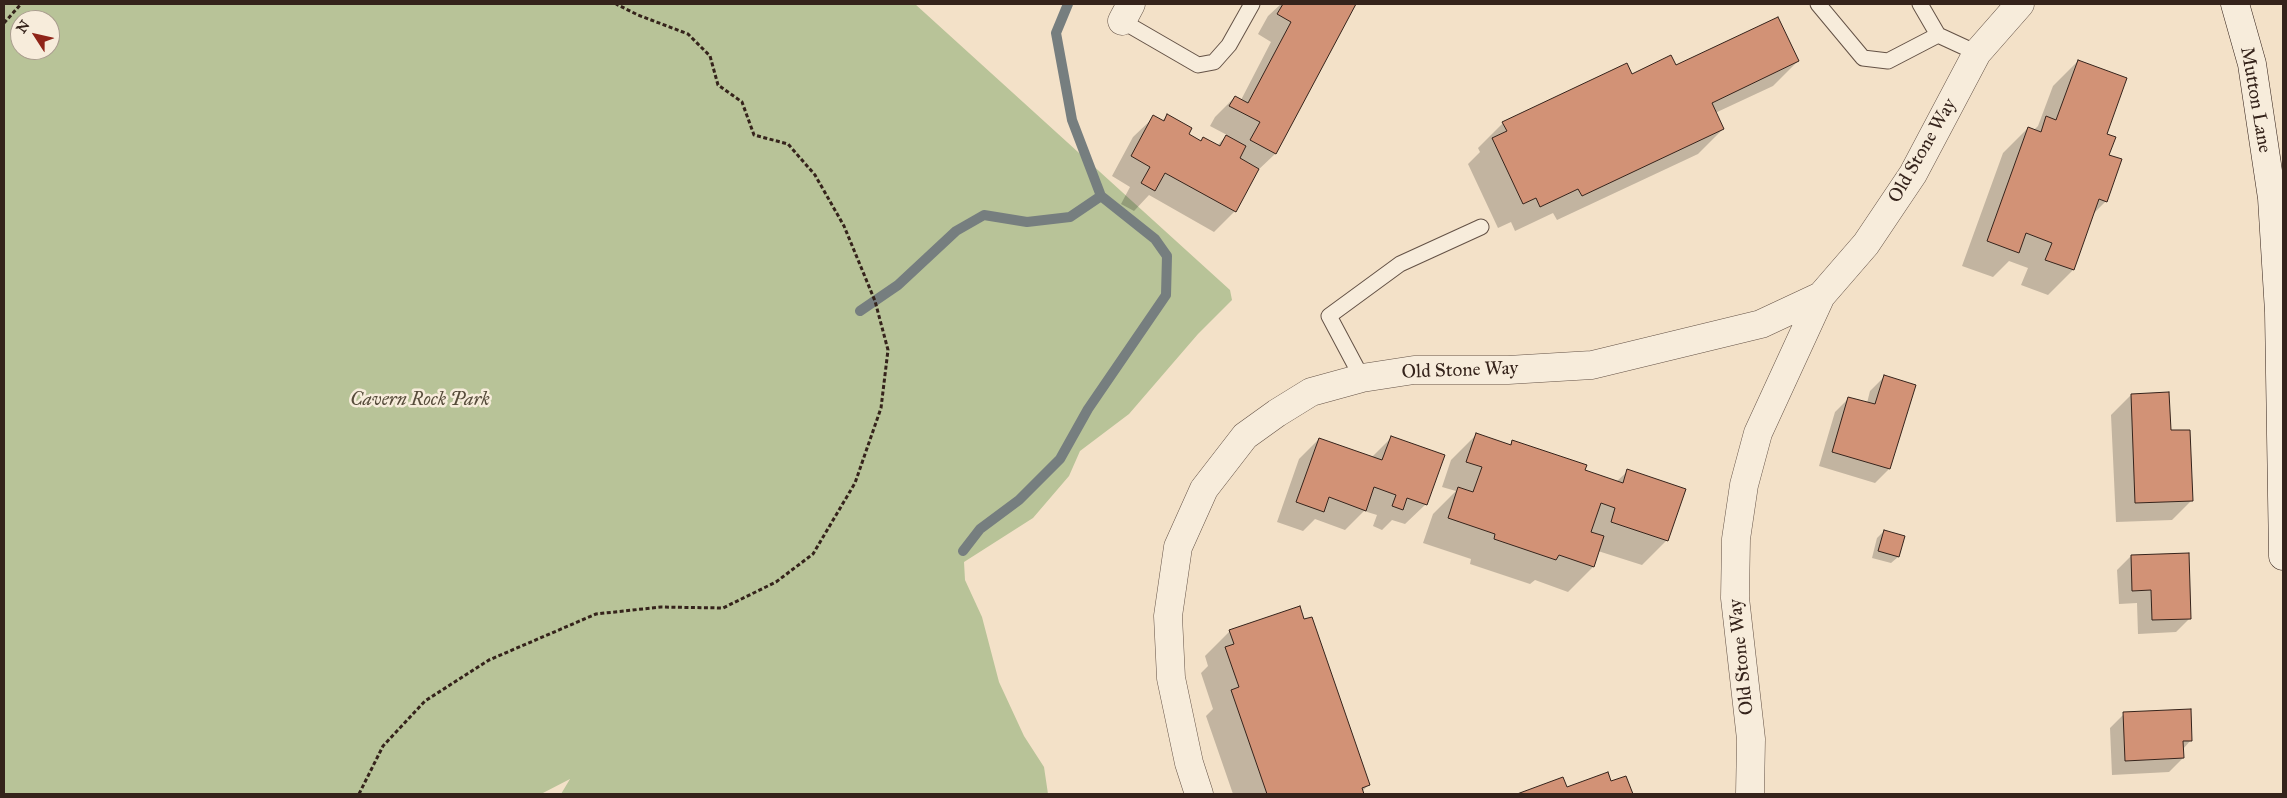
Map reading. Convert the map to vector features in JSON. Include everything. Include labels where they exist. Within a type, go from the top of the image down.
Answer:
[{"type":"street","name":"Old Stone Way","points":[[1750,794],[1751,739],[1736,598],[1736,539],[1744,485],[1758,433],[1821,296],[1866,244],[1912,174],[1978,54],[2020,4]]},
{"type":"street","name":"Mutton Lane","points":[[2235,4],[2252,64],[2272,198],[2279,312],[2283,556]]},
{"type":"street","name":"Old Stone Way","points":[[1199,794],[1189,763],[1171,678],[1168,616],[1178,547],[1204,489],[1244,436],[1311,392],[1362,378],[1414,370],[1508,370],[1592,365],[1761,324],[1821,296]]},
{"type":"lane","points":[[1127,12],[1198,65],[1214,62],[1229,45],[1252,4]]},
{"type":"lane","points":[[1818,4],[1863,58],[1888,61],[1938,35]]},
{"type":"lane","points":[[1920,4],[1938,35],[1978,54]]},
{"type":"lane","points":[[1362,378],[1329,316],[1400,264],[1481,227]]},
{"type":"path","points":[[4,23],[21,4]]},
{"type":"path","points":[[359,794],[384,746],[425,702],[489,660],[596,614],[661,607],[723,608],[776,582],[814,554],[855,483],[881,408],[888,350],[875,300],[844,226],[815,175],[788,144],[754,135],[742,102],[718,85],[710,56],[688,34],[638,15],[616,4]]},
{"type":"green space","name":"Cavern Rock Park","points":[[4,4],[915,4],[1230,290],[1232,300],[1198,334],[1129,414],[1080,451],[1069,476],[1033,518],[964,562],[965,580],[982,617],[999,682],[1024,736],[1044,767],[1048,794],[561,794],[570,779],[541,794],[4,794]]},
{"type":"building","points":[[1283,4],[1356,4],[1276,154],[1250,140],[1260,122],[1229,106],[1235,96],[1248,103],[1291,22],[1277,14]]},
{"type":"building","points":[[1778,17],[1799,61],[1712,103],[1724,129],[1582,196],[1578,189],[1540,207],[1536,198],[1523,204],[1492,138],[1507,131],[1502,122],[1627,63],[1632,74],[1671,55],[1676,65]]},
{"type":"building","points":[[2078,60],[2127,78],[2107,134],[2116,137],[2109,155],[2122,159],[2107,202],[2099,199],[2074,270],[2045,260],[2052,243],[2026,233],[2019,253],[1987,241],[2028,127],[2041,132],[2046,116],[2056,120]]},
{"type":"building","points":[[1167,114],[1192,128],[1189,134],[1201,141],[1203,137],[1220,146],[1226,135],[1246,146],[1240,158],[1259,169],[1236,212],[1165,173],[1155,191],[1141,183],[1150,167],[1131,156],[1153,115],[1164,121]]},
{"type":"building","points":[[1884,375],[1916,385],[1890,469],[1832,452],[1848,397],[1875,404]]},
{"type":"building","points":[[2169,392],[2171,430],[2190,430],[2193,501],[2135,503],[2131,394]]},
{"type":"building","points":[[1476,433],[1511,445],[1512,440],[1587,465],[1585,470],[1623,483],[1627,469],[1686,489],[1668,541],[1611,522],[1615,508],[1601,503],[1591,532],[1604,536],[1594,567],[1559,555],[1556,560],[1494,539],[1495,534],[1448,518],[1458,487],[1473,492],[1482,467],[1466,462]]},
{"type":"building","points":[[1391,436],[1445,455],[1427,505],[1407,498],[1403,510],[1392,506],[1396,495],[1374,487],[1366,511],[1329,497],[1324,512],[1296,502],[1319,438],[1382,460]]},
{"type":"building","points":[[1884,530],[1905,536],[1899,557],[1878,551]]},
{"type":"building","points":[[2189,553],[2191,619],[2152,620],[2151,590],[2132,591],[2131,555]]},
{"type":"building","points":[[1300,606],[1304,619],[1312,617],[1370,785],[1362,788],[1364,794],[1267,794],[1231,690],[1239,687],[1225,647],[1234,644],[1229,630]]},
{"type":"building","points":[[2191,709],[2192,741],[2183,741],[2184,758],[2125,761],[2123,712]]},
{"type":"building","points":[[1608,772],[1611,781],[1626,776],[1633,794],[1517,794],[1563,777],[1567,787]]},
{"type":"waterway","points":[[963,551],[980,529],[1019,500],[1060,459],[1088,409],[1166,295],[1167,256],[1155,239],[1101,196],[1072,120],[1056,33],[1068,4]]},
{"type":"waterway","points":[[860,311],[898,285],[956,231],[984,215],[1027,222],[1070,217],[1101,196]]}]
